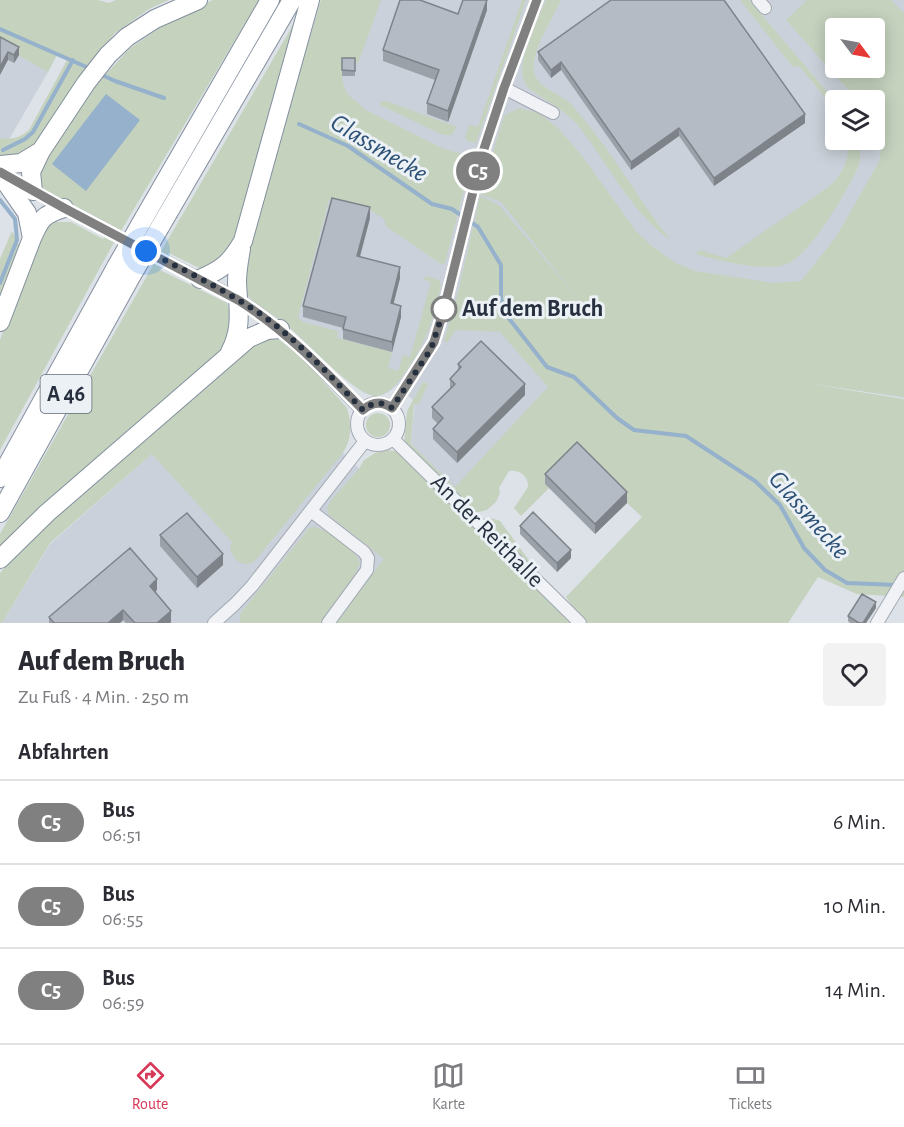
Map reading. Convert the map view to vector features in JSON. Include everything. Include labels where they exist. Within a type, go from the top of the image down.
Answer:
[{"type":"highway","points":[[33,191],[31,172],[41,150],[100,64],[118,44],[141,26],[198,0]]},
{"type":"highway","name":"A 46","points":[[0,478],[116,267],[270,0]]},
{"type":"highway","name":"A 46","points":[[0,513],[132,275],[292,0]]},
{"type":"highway","points":[[228,356],[238,335],[237,268],[243,241],[310,0]]},
{"type":"highway","points":[[0,165],[21,163],[41,150]]},
{"type":"highway","points":[[0,173],[27,213],[32,238]]},
{"type":"highway","points":[[0,322],[40,222],[45,215],[64,208]]},
{"type":"highway","points":[[200,279],[229,263],[243,241]]},
{"type":"highway","points":[[0,559],[47,513],[228,356],[255,334],[280,329]]},
{"type":"street","points":[[392,408],[434,342],[482,155],[537,0]]},
{"type":"street","points":[[504,88],[553,113]]},
{"type":"street","points":[[0,173],[238,300],[280,329],[363,410]]},
{"type":"street","points":[[375,403],[383,403],[392,408],[399,418],[400,425],[393,440],[378,446],[365,441],[357,424],[363,410],[375,403]]},
{"type":"street","name":"An der Reithalle","points":[[393,440],[580,623]]},
{"type":"street","points":[[223,621],[365,441]]},
{"type":"street","points":[[311,511],[364,552],[369,562],[367,570],[328,623]]},
{"type":"street","points":[[877,623],[897,596],[904,578]]},
{"type":"shaded area","points":[[0,0],[74,0],[48,72],[0,155]]},
{"type":"shaded area","points":[[321,0],[904,0],[904,398],[635,355],[463,496],[411,444],[415,401],[397,385],[382,395],[364,393],[319,356],[288,326],[252,301],[288,109]]},
{"type":"shaded area","points":[[338,448],[359,468],[410,464],[412,623],[2,623],[50,544],[152,454]]},
{"type":"green space","points":[[0,0],[98,0],[109,3],[116,0],[169,0],[149,9],[114,34],[31,150],[0,161],[0,138],[15,138],[29,130],[67,60],[57,55],[48,72],[0,45]]},
{"type":"green space","points":[[213,0],[259,0],[113,244],[0,450],[0,340],[40,234],[46,222],[71,222],[103,239],[111,227],[44,191],[39,186],[40,164],[98,83],[129,49],[170,21]]},
{"type":"green space","points":[[321,0],[381,0],[358,63],[342,63],[342,76],[347,93],[364,109],[444,149],[472,159],[445,263],[441,264],[387,227],[383,218],[368,209],[329,200],[298,317],[303,322],[338,331],[337,338],[392,352],[388,368],[398,371],[403,355],[410,357],[431,282],[423,279],[426,276],[439,280],[441,285],[430,325],[418,353],[399,381],[384,394],[377,396],[357,388],[344,378],[288,326],[244,292],[244,262]]},
{"type":"green space","points":[[522,0],[526,0],[476,143],[467,141],[465,137],[469,125],[478,127]]},
{"type":"green space","points":[[546,0],[561,0],[535,55],[536,78],[544,87],[567,100],[583,118],[669,239],[630,200],[576,123],[564,112],[528,88],[522,69],[524,57]]},
{"type":"green space","points":[[740,0],[749,0],[826,90],[825,98],[800,67],[792,66]]},
{"type":"green space","points":[[807,0],[891,0],[904,13],[904,397],[805,383],[904,399],[904,597],[857,594],[818,577],[788,623],[584,623],[566,597],[642,517],[627,503],[546,484],[549,488],[521,516],[514,508],[528,487],[528,483],[523,474],[516,471],[509,471],[499,488],[500,493],[496,502],[487,510],[475,513],[404,445],[407,411],[423,382],[428,384],[419,404],[414,404],[411,444],[455,487],[548,387],[500,332],[456,330],[447,343],[444,341],[480,196],[499,205],[583,305],[501,202],[480,194],[504,116],[519,108],[539,113],[558,128],[583,157],[635,230],[652,246],[676,263],[695,271],[773,283],[801,281],[836,237],[880,160],[880,150],[885,150],[885,90],[848,90],[837,78],[885,78],[885,18],[825,18],[825,64],[786,20]]},
{"type":"green space","points":[[300,13],[237,239],[221,263],[201,269],[169,253],[160,270],[227,303],[233,326],[221,353],[0,551],[0,534]]},
{"type":"green space","points":[[386,101],[457,127],[451,135],[443,135],[380,105],[380,102]]},
{"type":"green space","points":[[848,150],[861,150],[861,154],[858,167],[846,191],[817,235],[796,258],[787,264],[767,267],[741,265],[695,254],[700,250],[726,258],[831,185],[845,164]]},
{"type":"green space","points":[[12,231],[22,251],[0,307],[0,259]]},
{"type":"green space","points":[[274,336],[300,355],[347,408],[350,432],[348,443],[342,454],[254,562],[246,564],[236,560],[230,549],[232,542],[152,454],[50,543],[0,623],[0,573],[22,548],[251,343]]},
{"type":"green space","points":[[378,413],[383,414],[389,420],[389,430],[383,436],[378,437],[373,436],[367,430],[366,425],[367,420],[373,414]]},
{"type":"green space","points":[[388,450],[399,452],[577,623],[335,623],[384,559],[328,514],[327,508],[363,461],[375,453]]},
{"type":"green space","points":[[491,518],[500,521],[543,579],[485,524],[486,520]]},
{"type":"green space","points":[[315,527],[341,541],[353,551],[360,563],[353,580],[320,623],[240,623],[240,614],[309,528]]},
{"type":"water","points":[[106,94],[140,120],[86,191],[52,164]]},
{"type":"building","points":[[400,0],[420,0],[458,14],[463,0],[487,0],[448,111],[427,103],[439,70],[383,50]]},
{"type":"building","points":[[611,0],[724,0],[805,114],[714,178],[679,128],[631,162],[561,62],[551,70],[538,52]]},
{"type":"building","points":[[0,37],[19,47],[14,55],[8,52],[0,67]]},
{"type":"building","points":[[342,58],[355,58],[355,71],[342,70]]},
{"type":"building","points":[[332,198],[370,207],[357,256],[400,267],[391,303],[401,306],[392,342],[343,329],[346,317],[303,306]]},
{"type":"building","points":[[481,341],[525,384],[457,452],[433,429],[443,418],[432,407],[455,384],[450,379],[461,367],[458,364]]},
{"type":"building","points":[[577,442],[627,492],[595,524],[545,474]]},
{"type":"building","points":[[533,512],[571,550],[557,563],[520,526]]},
{"type":"building","points":[[187,513],[223,554],[197,577],[160,535]]},
{"type":"building","points":[[130,548],[157,579],[150,586],[171,611],[157,623],[135,623],[123,610],[108,623],[54,623],[49,617]]},
{"type":"building","points":[[862,594],[876,602],[863,623],[859,623],[848,616]]},
{"type":"waterway","name":"Glassmecke","points":[[0,29],[91,69]]},
{"type":"waterway","points":[[3,150],[25,139],[33,132],[73,60]]},
{"type":"waterway","name":"Glassmecke","points":[[100,74],[164,98]]},
{"type":"waterway","name":"Glassmecke","points":[[299,124],[348,146],[432,204],[452,209],[478,227],[501,265],[501,299],[507,316],[547,367],[574,377],[617,418],[634,430],[686,436],[755,481],[780,505],[804,548],[825,570],[847,583],[897,585]]},
{"type":"waterway","points":[[0,200],[15,219],[17,240],[0,283]]},
{"type":"bus line","name":"C5","points":[[0,172],[200,279],[260,314],[312,358],[363,410],[375,403],[383,403],[392,408],[434,342],[482,155],[537,0]]},
{"type":"place","name":"Auf dem Bruch","points":[[444,309]]},
{"type":"route","points":[[146,251],[260,314],[312,358],[363,410],[375,403],[383,403],[392,408],[431,349],[444,309]]}]
